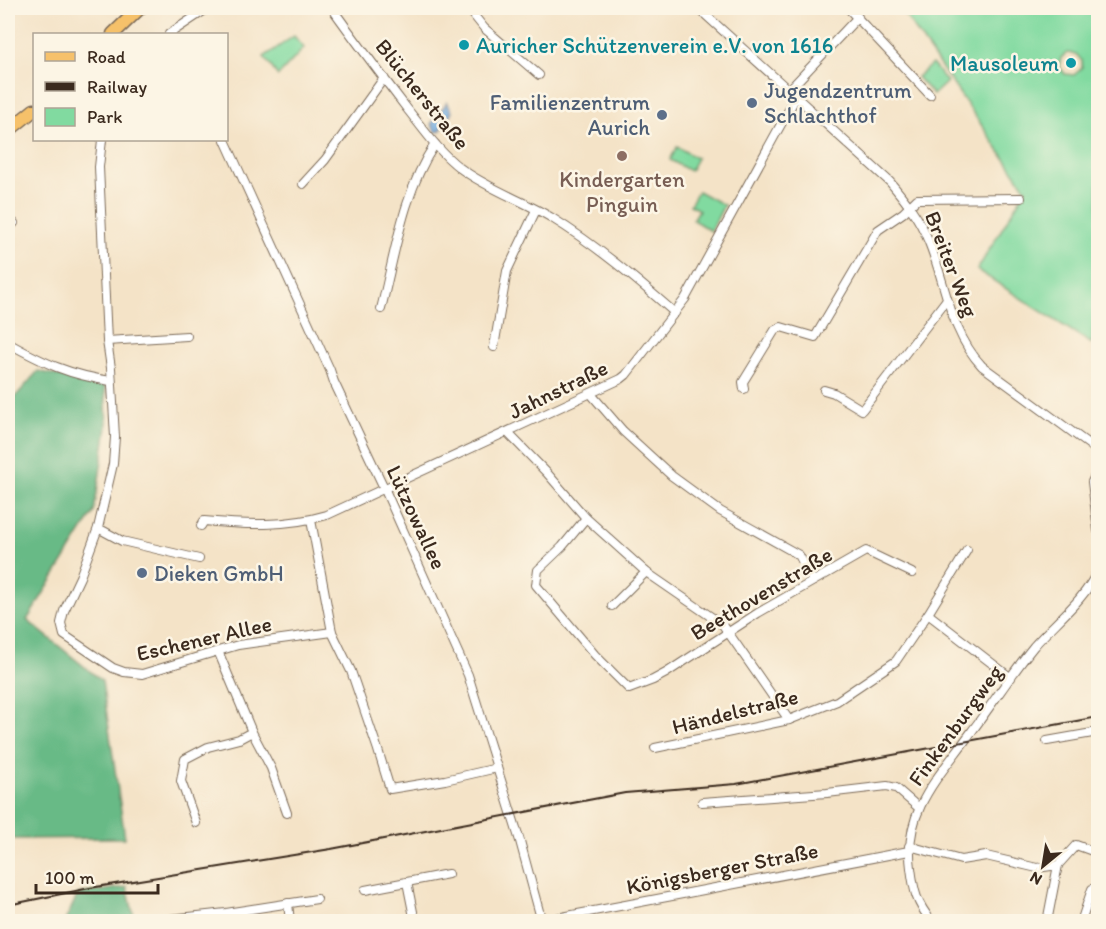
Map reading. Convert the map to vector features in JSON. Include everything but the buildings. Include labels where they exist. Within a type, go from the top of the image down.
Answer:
[{"type":"main road","points":[[114,33],[140,8]]},
{"type":"main road","points":[[8,131],[33,111]]},
{"type":"street","points":[[174,33],[208,8]]},
{"type":"street","name":"Blücherstraße","points":[[332,8],[435,144],[469,174],[536,210],[574,234],[620,267],[675,313]]},
{"type":"street","points":[[468,8],[484,28],[539,75]]},
{"type":"street","name":"Breiter Weg","points":[[698,8],[890,182],[910,206],[928,240],[962,340],[971,355],[982,366],[1098,451]]},
{"type":"street","points":[[848,8],[930,95]]},
{"type":"street","points":[[789,90],[858,17]]},
{"type":"street","points":[[303,184],[325,160],[384,78]]},
{"type":"street","name":"Jahnstraße","points":[[201,526],[204,521],[244,525],[281,524],[327,516],[591,394],[626,375],[675,313],[698,278],[796,97]]},
{"type":"street","name":"Eschener Allee","points":[[102,141],[99,166],[107,342],[115,437],[113,464],[98,528],[80,578],[64,611],[61,623],[64,636],[113,668],[142,674],[238,645],[332,632]]},
{"type":"street","name":"Lützowallee","points":[[225,141],[468,675],[528,866],[542,921]]},
{"type":"street","points":[[381,309],[413,188],[422,165],[435,144]]},
{"type":"street","points":[[744,389],[743,382],[775,330],[781,327],[815,337],[878,230],[903,213],[917,199],[1021,198]]},
{"type":"street","points":[[494,347],[507,271],[536,210]]},
{"type":"street","points":[[824,390],[834,393],[862,410],[947,299]]},
{"type":"street","points":[[107,342],[187,336]]},
{"type":"street","points":[[8,343],[44,363],[93,379],[111,381]]},
{"type":"street","points":[[591,394],[623,431],[672,476],[720,511],[799,555],[813,581]]},
{"type":"street","points":[[508,433],[586,518],[646,573],[723,625],[789,720]]},
{"type":"street","points":[[1098,470],[1092,482],[1098,531]]},
{"type":"street","name":"Beethovenstraße","points":[[586,518],[562,547],[538,570],[536,585],[595,655],[628,689],[652,680],[866,550],[912,573]]},
{"type":"street","points":[[311,520],[332,632],[351,671],[390,789],[497,768]]},
{"type":"street","points":[[98,528],[122,541],[200,559]]},
{"type":"street","name":"Händelstraße","points":[[656,748],[789,720],[837,701],[896,662],[967,550]]},
{"type":"street","name":"Finkenburgweg","points":[[932,921],[917,901],[909,849],[914,819],[919,808],[950,758],[1034,647],[1092,583],[1098,570]]},
{"type":"street","points":[[612,606],[646,573]]},
{"type":"street","points":[[928,614],[1011,678]]},
{"type":"street","points":[[218,651],[252,732],[271,768],[287,813]]},
{"type":"street","points":[[196,823],[181,781],[185,759],[207,747],[239,739],[252,732]]},
{"type":"street","points":[[1047,741],[1098,732]]},
{"type":"street","points":[[702,802],[827,793],[887,786],[896,788],[919,808]]},
{"type":"street","points":[[1047,921],[1058,865],[1076,845],[1098,853]]},
{"type":"street","points":[[909,849],[961,860],[986,856],[1037,868],[1058,865]]},
{"type":"street","name":"Königsberger Straße","points":[[542,921],[909,849]]},
{"type":"street","points":[[365,890],[448,874]]},
{"type":"street","points":[[407,882],[415,921]]},
{"type":"street","points":[[1081,921],[1092,889]]},
{"type":"street","points":[[170,919],[188,920],[317,899]]},
{"type":"street","points":[[288,903],[290,921]]},
{"type":"green space","points":[[900,8],[1098,8],[1098,279],[1092,344],[977,270],[1026,189]],"holes":[[[1067,53],[1076,54],[1082,61],[1082,68],[1074,75],[1065,74],[1059,66],[1061,58]]]},
{"type":"green space","points":[[294,36],[304,48],[278,76],[264,57]]},
{"type":"green space","points":[[932,64],[947,82],[933,95],[917,77]]},
{"type":"green space","points":[[677,147],[697,158],[690,171],[670,160]]},
{"type":"green space","points":[[698,191],[724,205],[711,231],[693,220],[699,210],[690,205]]},
{"type":"green space","points":[[38,371],[105,386],[107,427],[94,512],[27,620],[102,681],[125,838],[8,839],[8,405]]},
{"type":"green space","points":[[127,887],[135,921],[65,921],[78,894]]},
{"type":"water","points":[[447,102],[452,112],[440,131],[436,132],[431,124]]},
{"type":"railway","points":[[8,905],[90,888],[331,849],[625,793],[736,784],[1098,717]]},
{"type":"place","name":"Auricher Schützenverein e.V. von 1616","points":[[464,45]]},
{"type":"place","name":"Mausoleum","points":[[1071,63]]},
{"type":"place","name":"Jugendzentrum Schlachthof","points":[[752,103]]},
{"type":"place","name":"Familienzentrum Aurich","points":[[662,115]]},
{"type":"place","name":"Kindergarten Pinguin","points":[[622,156]]},
{"type":"place","name":"Dieken GmbH","points":[[142,573]]}]
